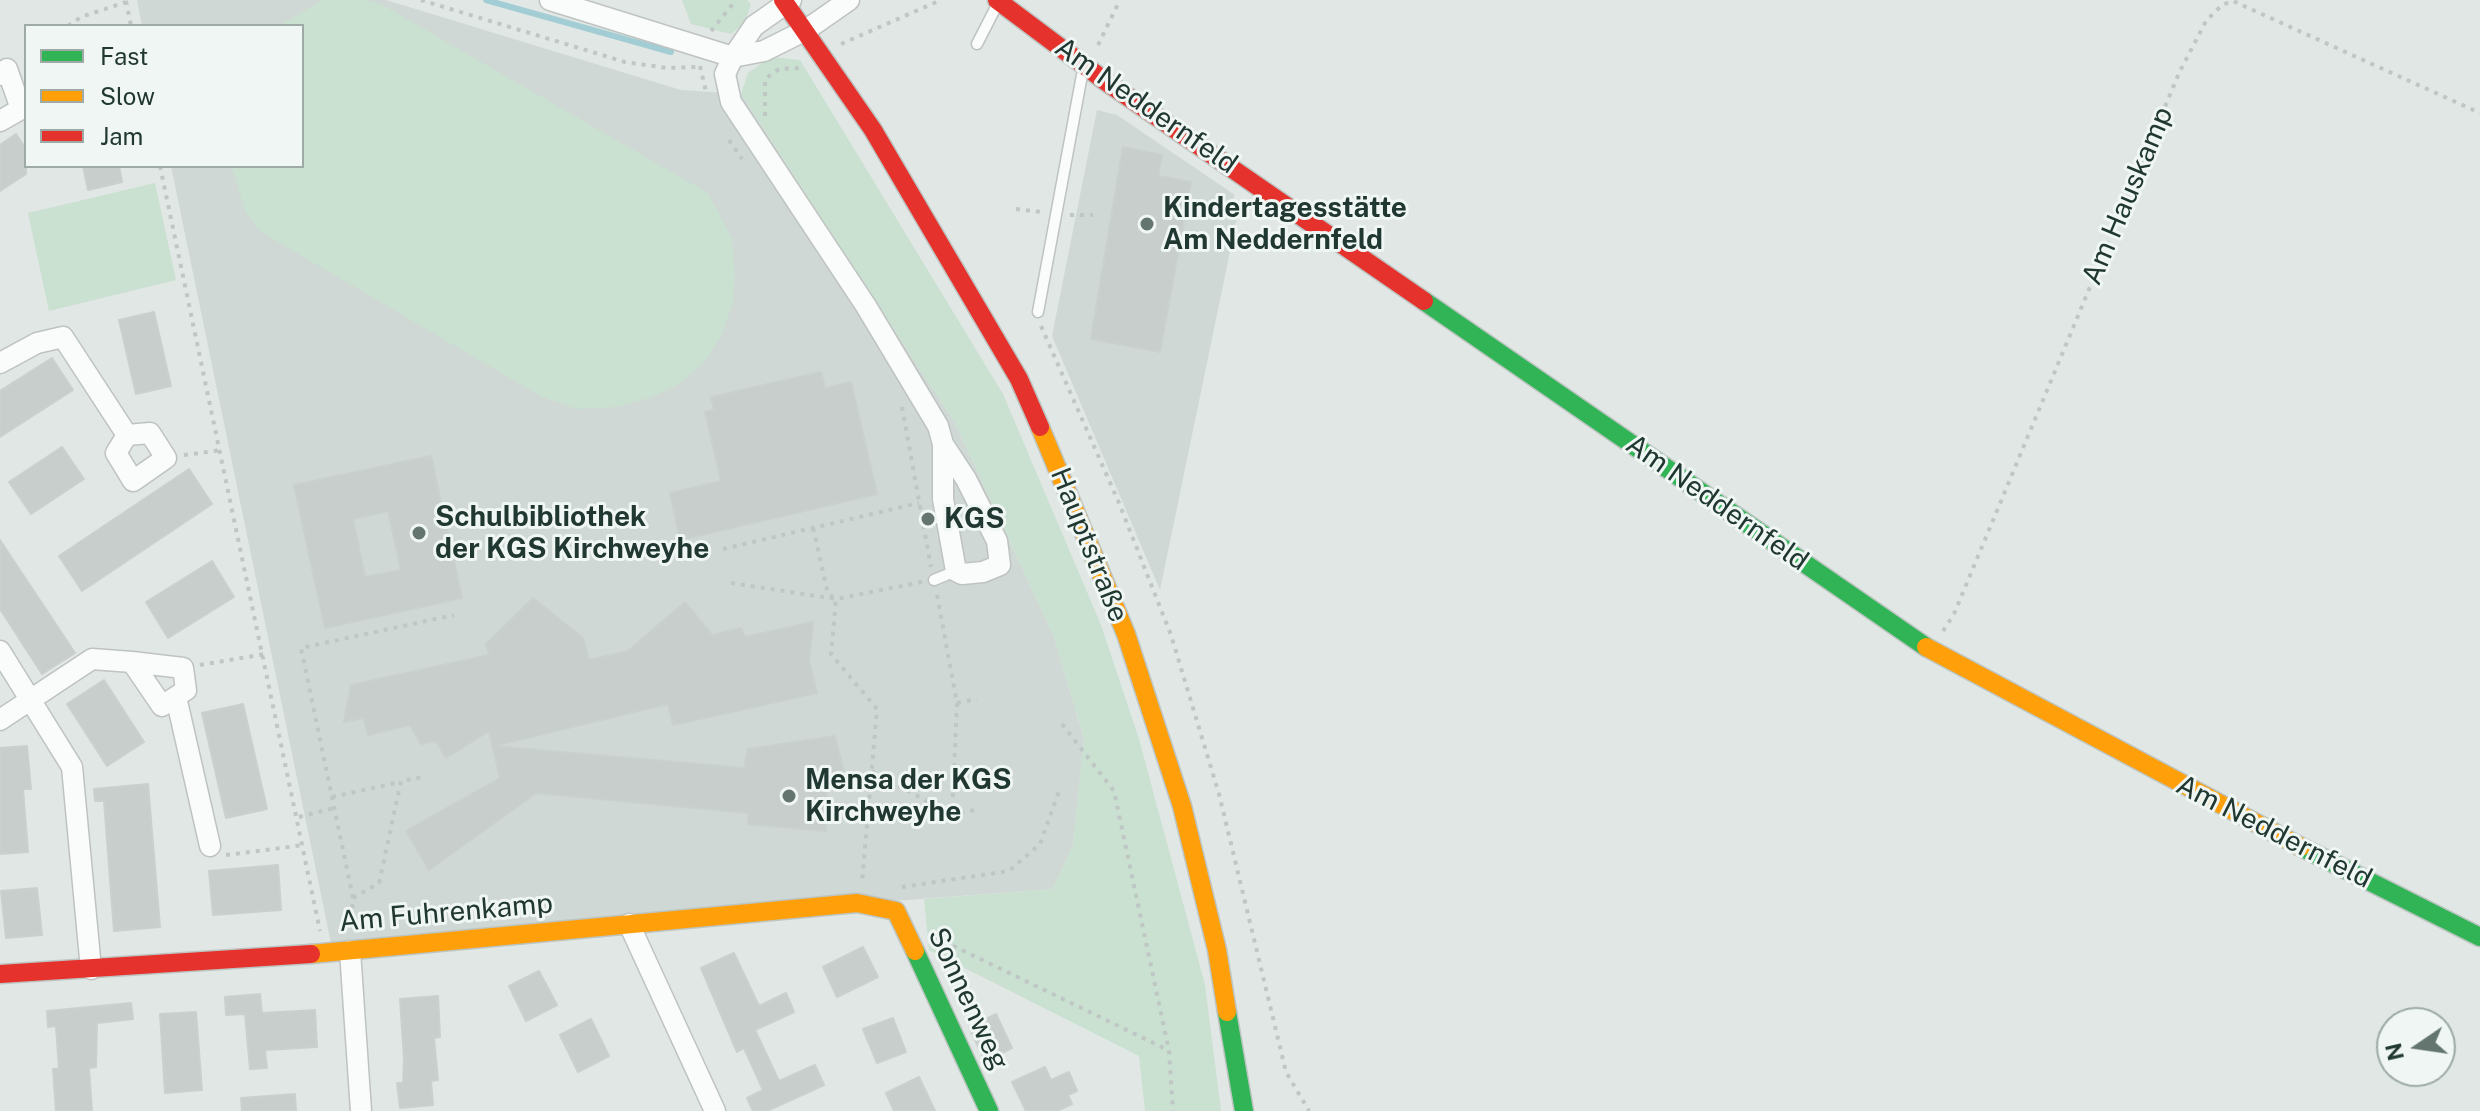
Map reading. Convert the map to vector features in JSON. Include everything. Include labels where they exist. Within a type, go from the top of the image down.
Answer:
[{"type":"street","points":[[550,0],[729,66],[806,30],[849,0]]},
{"type":"street","name":"Hauptstraße","points":[[729,66],[754,26],[786,1],[873,130],[1019,379],[1075,506],[1126,634],[1182,806],[1217,950],[1244,1111]]},
{"type":"street","name":"Am Neddernfeld","points":[[998,1],[1105,81],[1931,651],[2305,849],[2480,937]]},
{"type":"street","points":[[729,66],[731,102],[743,125],[866,306],[938,426],[943,444],[943,499],[956,571],[962,574],[983,572],[1000,565],[997,541],[983,508],[943,444]]},
{"type":"street","points":[[0,75],[7,69],[21,109],[0,121]]},
{"type":"street","points":[[0,363],[37,343],[63,337],[127,435]]},
{"type":"street","points":[[150,433],[166,458],[133,481],[116,453],[127,435],[150,433]]},
{"type":"street","points":[[0,651],[72,767],[91,969]]},
{"type":"street","points":[[0,720],[92,659],[132,662],[183,668],[186,690],[162,706],[132,662]]},
{"type":"street","points":[[176,697],[210,846]]},
{"type":"street","name":"Am Fuhrenkamp","points":[[0,974],[350,951],[857,903],[896,911]]},
{"type":"street","name":"Sonnenweg","points":[[896,911],[989,1111]]},
{"type":"street","points":[[629,924],[715,1111]]},
{"type":"street","points":[[350,951],[361,1111]]},
{"type":"lane","points":[[977,44],[998,1]]},
{"type":"lane","points":[[1038,312],[1082,75]]},
{"type":"lane","points":[[934,580],[956,571]]},
{"type":"path","points":[[421,0],[625,62],[667,68],[729,66]]},
{"type":"path","points":[[1096,49],[1120,0]]},
{"type":"path","name":"Am Hauskamp","points":[[1931,651],[1954,614],[2179,73],[2206,21],[2222,5],[2234,0],[2480,113]]},
{"type":"path","points":[[71,24],[81,17],[126,1],[131,24]]},
{"type":"path","points":[[735,149],[744,162]]},
{"type":"path","points":[[160,168],[299,817],[324,953]]},
{"type":"path","points":[[1038,312],[1042,335],[1119,503],[1171,635],[1219,794],[1286,1072],[1309,1111]]},
{"type":"path","points":[[900,397],[957,703],[952,815]]},
{"type":"path","points":[[166,458],[222,450]]},
{"type":"path","points":[[723,549],[919,503]]},
{"type":"path","points":[[813,528],[828,594],[836,599]]},
{"type":"path","points":[[731,583],[836,599],[934,580]]},
{"type":"path","points":[[836,599],[831,654],[877,709],[862,888]]},
{"type":"path","points":[[350,951],[353,898],[301,648],[454,615]]},
{"type":"path","points":[[183,668],[265,654]]},
{"type":"path","points":[[957,703],[977,699]]},
{"type":"path","points":[[1062,724],[1114,791],[1169,1051],[1173,1111]]},
{"type":"path","points":[[872,771],[952,815],[975,810]]},
{"type":"path","points":[[332,797],[423,777]]},
{"type":"path","points":[[353,898],[379,883],[401,781]]},
{"type":"path","points":[[892,888],[1009,871],[1040,844],[1059,791]]},
{"type":"path","points":[[299,817],[334,808]]},
{"type":"path","points":[[210,846],[225,855],[304,845]]},
{"type":"path","points":[[929,933],[1169,1051]]},
{"type":"shaded area","points":[[137,0],[386,0],[681,90],[741,94],[955,423],[1054,637],[1084,739],[1073,845],[1053,889],[331,943],[171,168],[304,168],[304,24],[142,24]]},
{"type":"shaded area","points":[[1097,110],[1117,115],[1235,195],[1233,199],[1240,203],[1160,590],[1052,336]]},
{"type":"green space","points":[[322,0],[366,0],[381,4],[708,193],[732,238],[735,273],[733,303],[723,332],[707,359],[681,383],[652,397],[617,407],[577,409],[542,397],[261,232],[246,213],[232,168],[304,168],[304,24],[282,24]]},
{"type":"green space","points":[[682,0],[747,0],[751,4],[745,22],[731,34],[691,24]]},
{"type":"green space","points":[[770,57],[800,60],[1003,394],[1101,625],[1139,739],[1205,985],[1221,1111],[1145,1111],[1139,1056],[929,950],[924,899],[1053,889],[1073,845],[1084,738],[1054,637],[955,423],[741,94],[748,73]]},
{"type":"green space","points":[[155,183],[176,280],[49,311],[28,213]]},
{"type":"building","points":[[16,134],[24,146],[26,174],[0,191],[0,145]]},
{"type":"building","name":"Kindertagesstätte Am Neddernfeld","points":[[1123,147],[1162,155],[1158,176],[1191,182],[1160,352],[1091,339]]},
{"type":"building","points":[[83,168],[119,168],[122,182],[88,190]]},
{"type":"building","points":[[154,312],[171,386],[136,394],[119,320]]},
{"type":"building","points":[[52,358],[73,390],[0,437],[0,391]]},
{"type":"building","points":[[821,372],[825,388],[851,382],[877,494],[680,540],[670,493],[721,481],[705,412],[714,410],[711,397]]},
{"type":"building","points":[[62,447],[84,479],[31,514],[9,482]]},
{"type":"building","points":[[431,456],[462,598],[325,628],[294,485]],"holes":[[[388,511],[401,570],[365,577],[353,519]]]},
{"type":"building","points":[[189,469],[212,504],[82,591],[59,556]]},
{"type":"building","points":[[0,540],[75,653],[42,674],[0,609]]},
{"type":"building","points":[[212,561],[234,597],[168,638],[146,602]]},
{"type":"building","points":[[533,598],[583,638],[589,660],[628,651],[685,602],[712,635],[741,628],[745,637],[813,622],[809,661],[817,693],[673,725],[668,704],[493,746],[744,768],[748,749],[835,736],[846,780],[827,778],[826,831],[748,824],[749,813],[536,793],[429,870],[406,831],[500,778],[489,731],[446,758],[436,741],[421,744],[410,725],[368,735],[364,718],[344,722],[351,685],[489,655],[486,644]]},
{"type":"building","points":[[104,680],[144,742],[107,766],[67,704]]},
{"type":"building","points":[[243,704],[267,809],[226,818],[202,713]]},
{"type":"building","points":[[27,746],[31,789],[23,789],[28,852],[0,854],[0,748]]},
{"type":"building","points":[[148,784],[160,927],[114,931],[104,801],[95,801],[94,789]]},
{"type":"building","points":[[278,865],[281,910],[213,915],[209,871]]},
{"type":"building","points":[[37,888],[42,935],[6,938],[1,891]]},
{"type":"building","points":[[863,947],[878,977],[837,997],[823,967]]},
{"type":"building","points":[[734,953],[759,1006],[786,993],[794,1012],[755,1030],[779,1081],[815,1065],[824,1085],[767,1111],[753,1111],[747,1098],[763,1090],[744,1048],[737,1052],[701,968]]},
{"type":"building","points":[[539,971],[557,1005],[526,1021],[509,986]]},
{"type":"building","points":[[260,994],[262,1013],[315,1010],[317,1047],[265,1050],[267,1068],[250,1069],[245,1014],[226,1015],[225,997]]},
{"type":"building","points":[[438,996],[440,1037],[434,1038],[438,1080],[431,1081],[433,1105],[400,1108],[397,1083],[403,1083],[404,1059],[400,999]]},
{"type":"building","points":[[131,1003],[133,1019],[97,1023],[96,1067],[89,1068],[92,1111],[56,1111],[53,1069],[59,1069],[56,1026],[48,1027],[47,1011]]},
{"type":"building","points":[[196,1012],[202,1090],[165,1093],[160,1014]]},
{"type":"building","points":[[996,1014],[1012,1048],[985,1061],[969,1027]]},
{"type":"building","points":[[893,1018],[906,1052],[877,1063],[863,1029]]},
{"type":"building","points":[[591,1019],[609,1056],[578,1072],[560,1035]]},
{"type":"building","points":[[1045,1067],[1051,1080],[1069,1072],[1077,1091],[1068,1095],[1072,1104],[1057,1111],[1026,1111],[1012,1082]]},
{"type":"building","points":[[919,1077],[935,1111],[894,1111],[886,1093]]},
{"type":"building","points":[[295,1094],[296,1111],[242,1111],[241,1098]]},
{"type":"waterway","points":[[486,0],[671,52]]},
{"type":"traffic: fast","points":[[1424,301],[1926,647]]},
{"type":"traffic: fast","points":[[2301,847],[2480,937]]},
{"type":"traffic: fast","points":[[915,951],[989,1111]]},
{"type":"traffic: fast","points":[[1227,1012],[1244,1111]]},
{"type":"traffic: slow","points":[[1040,427],[1126,634],[1182,806],[1217,950],[1227,1012]]},
{"type":"traffic: slow","points":[[1926,647],[2301,847]]},
{"type":"traffic: slow","points":[[311,954],[857,903],[896,911],[915,951]]},
{"type":"traffic: jam","points":[[783,0],[873,130],[1019,379],[1040,427]]},
{"type":"traffic: jam","points":[[997,0],[1105,81],[1424,301]]},
{"type":"traffic: jam","points":[[0,974],[311,954]]},
{"type":"place","name":"Kindertagesstätte Am Neddernfeld","points":[[1147,224]]},
{"type":"place","name":"KGS","points":[[928,519]]},
{"type":"place","name":"Schulbibliothek der KGS Kirchweyhe","points":[[419,533]]},
{"type":"place","name":"Mensa der KGS Kirchweyhe","points":[[789,796]]}]
